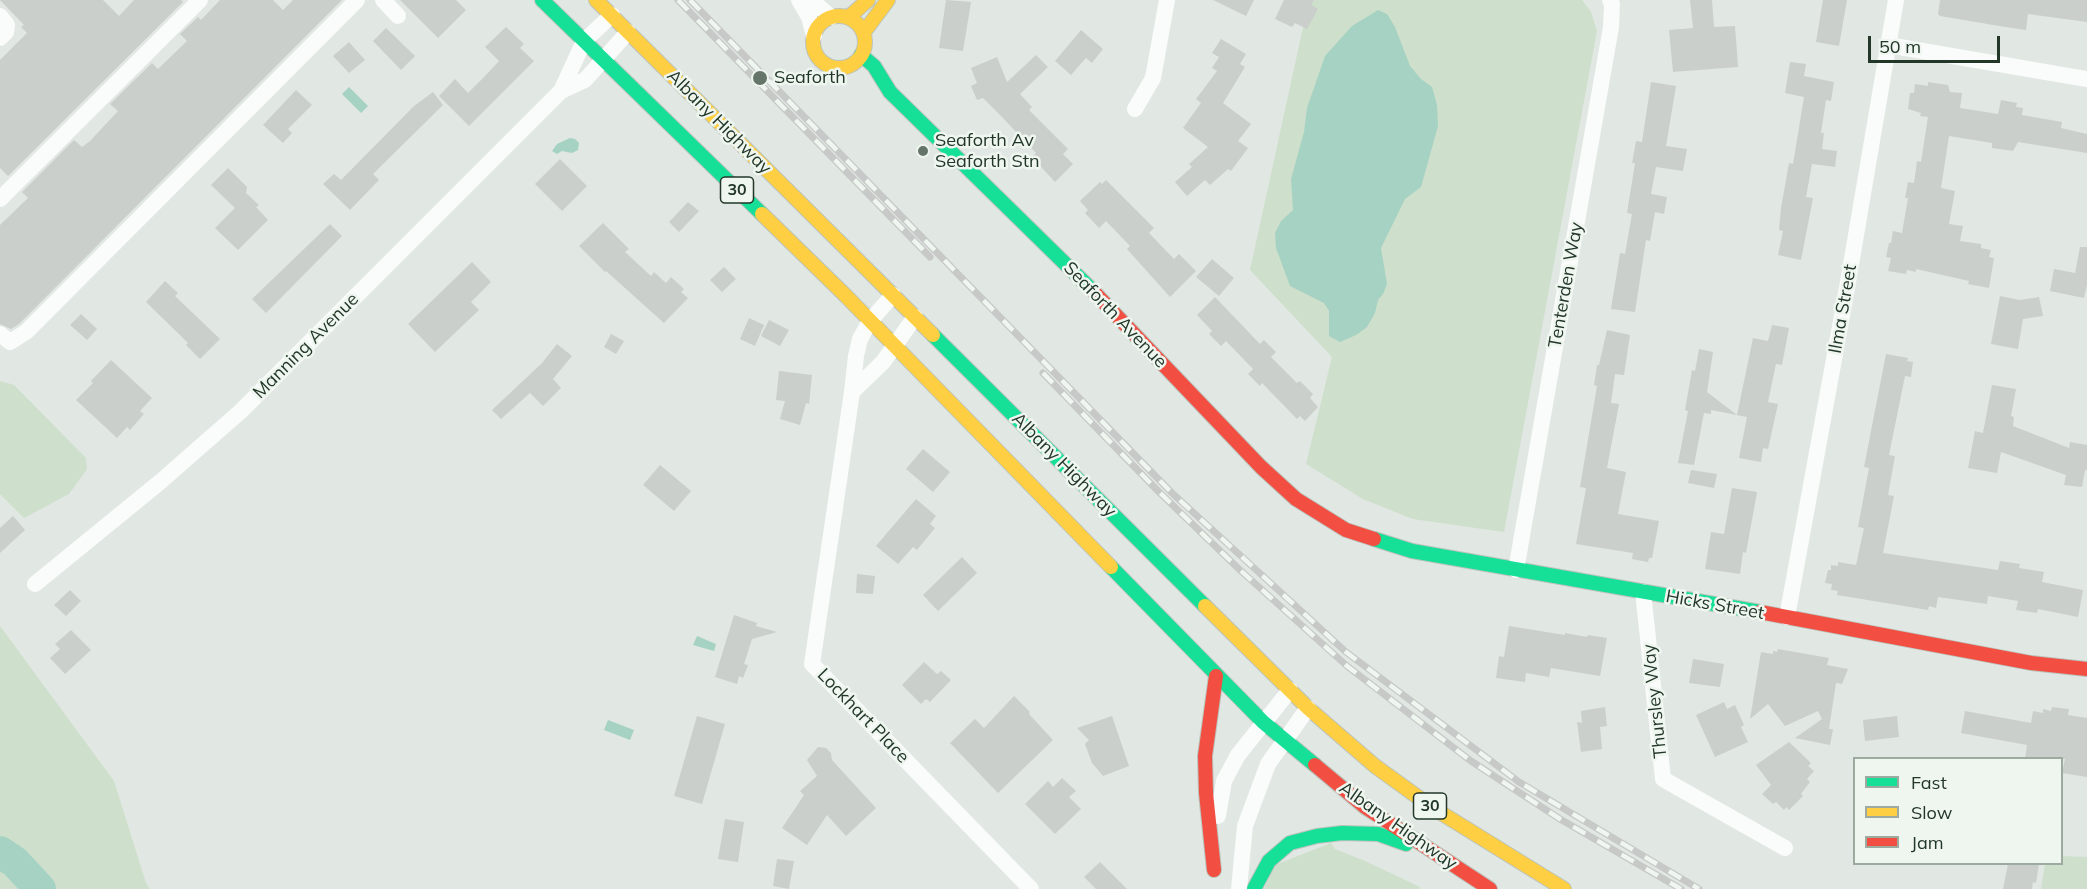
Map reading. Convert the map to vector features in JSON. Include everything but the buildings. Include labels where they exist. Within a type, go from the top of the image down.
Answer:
[{"type":"main road","name":"Albany Highway","points":[[542,0],[870,321],[1263,722],[1365,807],[1490,889]]},
{"type":"main road","name":"Albany Highway","points":[[596,0],[1308,708],[1375,766],[1433,808],[1564,889]]},
{"type":"main road","points":[[849,17],[868,0]]},
{"type":"main road","points":[[864,32],[888,0]]},
{"type":"main road","points":[[840,15],[849,17],[864,32],[865,48],[852,64],[840,68],[824,63],[819,58],[815,51],[814,36],[823,21],[840,15]]},
{"type":"main road","name":"Seaforth Avenue","points":[[861,55],[874,66],[890,92],[1079,277],[1261,467],[1296,499],[1346,530]]},
{"type":"main road","name":"Seaforth Avenue","points":[[840,68],[862,76],[890,92]]},
{"type":"main road","name":"Hicks Street","points":[[1346,530],[1412,551],[1787,617],[2031,663],[2087,669]]},
{"type":"main road","points":[[1214,870],[1206,793],[1205,756],[1216,676]]},
{"type":"main road","points":[[1254,889],[1269,861],[1290,843],[1317,836],[1342,833],[1378,834],[1431,852]]},
{"type":"street","points":[[0,199],[200,0]]},
{"type":"street","points":[[0,334],[10,342],[26,332],[357,0]]},
{"type":"street","points":[[382,0],[398,16]]},
{"type":"street","points":[[799,0],[809,17],[814,36]]},
{"type":"street","points":[[811,0],[818,3],[831,17]]},
{"type":"street","points":[[1135,109],[1153,78],[1167,0]]},
{"type":"street","name":"Tenterden Way","points":[[1516,570],[1609,39],[1612,4],[1610,0]]},
{"type":"street","name":"Ilma Street","points":[[1787,617],[1896,0]]},
{"type":"street","name":"Manning Avenue","points":[[35,584],[160,482],[241,411],[561,91],[584,41],[612,15]]},
{"type":"street","points":[[0,16],[7,25],[6,32],[0,38]]},
{"type":"street","name":"Manning Avenue","points":[[561,91],[585,80],[628,32]]},
{"type":"street","points":[[1888,45],[2087,78]]},
{"type":"street","name":"Lockhart Place","points":[[893,295],[870,321],[860,339],[856,357],[812,664],[1031,889]]},
{"type":"street","points":[[852,392],[883,362],[915,317]]},
{"type":"street","name":"Thursley Way","points":[[1643,592],[1663,779],[1785,848]]},
{"type":"street","points":[[1216,889],[1214,870],[1218,811],[1224,781],[1238,755],[1290,690]]},
{"type":"street","points":[[1239,889],[1245,826],[1268,764],[1308,708]]},
{"type":"shaded area","points":[[1309,0],[1582,0],[1591,12],[1597,31],[1504,532],[1413,519],[1363,499],[1306,464],[1332,357],[1250,270]]},
{"type":"shaded area","points":[[1378,10],[1387,14],[1395,27],[1410,66],[1421,79],[1432,87],[1437,105],[1438,126],[1421,187],[1405,199],[1381,248],[1387,284],[1378,300],[1375,313],[1367,327],[1340,342],[1329,336],[1329,311],[1324,303],[1290,286],[1276,248],[1275,233],[1281,221],[1293,210],[1291,179],[1304,132],[1307,108],[1325,56],[1352,26]]},
{"type":"shaded area","points":[[349,87],[368,106],[361,113],[342,94]]},
{"type":"shaded area","points":[[570,138],[579,143],[578,150],[572,153],[562,151],[557,154],[552,151],[557,144]]},
{"type":"shaded area","points":[[0,381],[14,385],[86,458],[87,469],[69,494],[24,518],[0,494]]},
{"type":"shaded area","points":[[0,626],[114,781],[146,883],[150,889],[0,889]]},
{"type":"shaded area","points":[[697,636],[716,644],[714,651],[693,645]]},
{"type":"shaded area","points":[[608,720],[634,730],[630,740],[604,730]]},
{"type":"shaded area","points":[[1331,843],[1335,849],[1420,887],[1419,889],[1264,889],[1275,865]]},
{"type":"shaded area","points":[[2063,856],[2087,857],[2087,889],[2041,889],[2045,865],[2063,865]]},
{"type":"waterway","points":[[0,852],[15,862],[40,889]]},
{"type":"railway","points":[[678,0],[930,257]]},
{"type":"railway","points":[[690,0],[1172,493],[1346,652],[1519,782],[1699,889]]},
{"type":"railway","points":[[1043,373],[1158,491],[1240,570],[1347,666],[1471,761],[1560,819],[1681,889]]},
{"type":"traffic: fast","points":[[542,0],[762,214]]},
{"type":"traffic: fast","points":[[861,55],[874,66],[890,92],[1093,291]]},
{"type":"traffic: fast","points":[[933,335],[1205,606]]},
{"type":"traffic: fast","points":[[1374,539],[1412,551],[1760,612]]},
{"type":"traffic: fast","points":[[1111,567],[1263,722],[1315,765]]},
{"type":"traffic: fast","points":[[1254,889],[1269,861],[1290,843],[1342,833],[1378,834],[1406,844]]},
{"type":"traffic: slow","points":[[596,0],[933,335]]},
{"type":"traffic: slow","points":[[849,17],[868,0]]},
{"type":"traffic: slow","points":[[864,32],[888,0]]},
{"type":"traffic: slow","points":[[839,16],[849,18],[857,24],[863,32],[865,42],[863,52],[857,60],[849,66],[839,68],[829,66],[821,60],[815,52],[813,42],[815,32],[821,24],[829,18],[839,16]]},
{"type":"traffic: slow","points":[[762,214],[846,296],[1111,567]]},
{"type":"traffic: slow","points":[[1205,606],[1308,708],[1375,766],[1433,808],[1564,889]]},
{"type":"traffic: jam","points":[[1093,291],[1261,467],[1296,499],[1346,530],[1374,539]]},
{"type":"traffic: jam","points":[[1760,612],[2031,663],[2087,669]]},
{"type":"traffic: jam","points":[[1214,870],[1206,793],[1205,756],[1216,676]]},
{"type":"traffic: jam","points":[[1315,765],[1365,807],[1490,889]]},
{"type":"place","name":"Seaforth","points":[[760,78]]},
{"type":"place","name":"Seaforth Av Seaforth Stn","points":[[923,151]]}]
